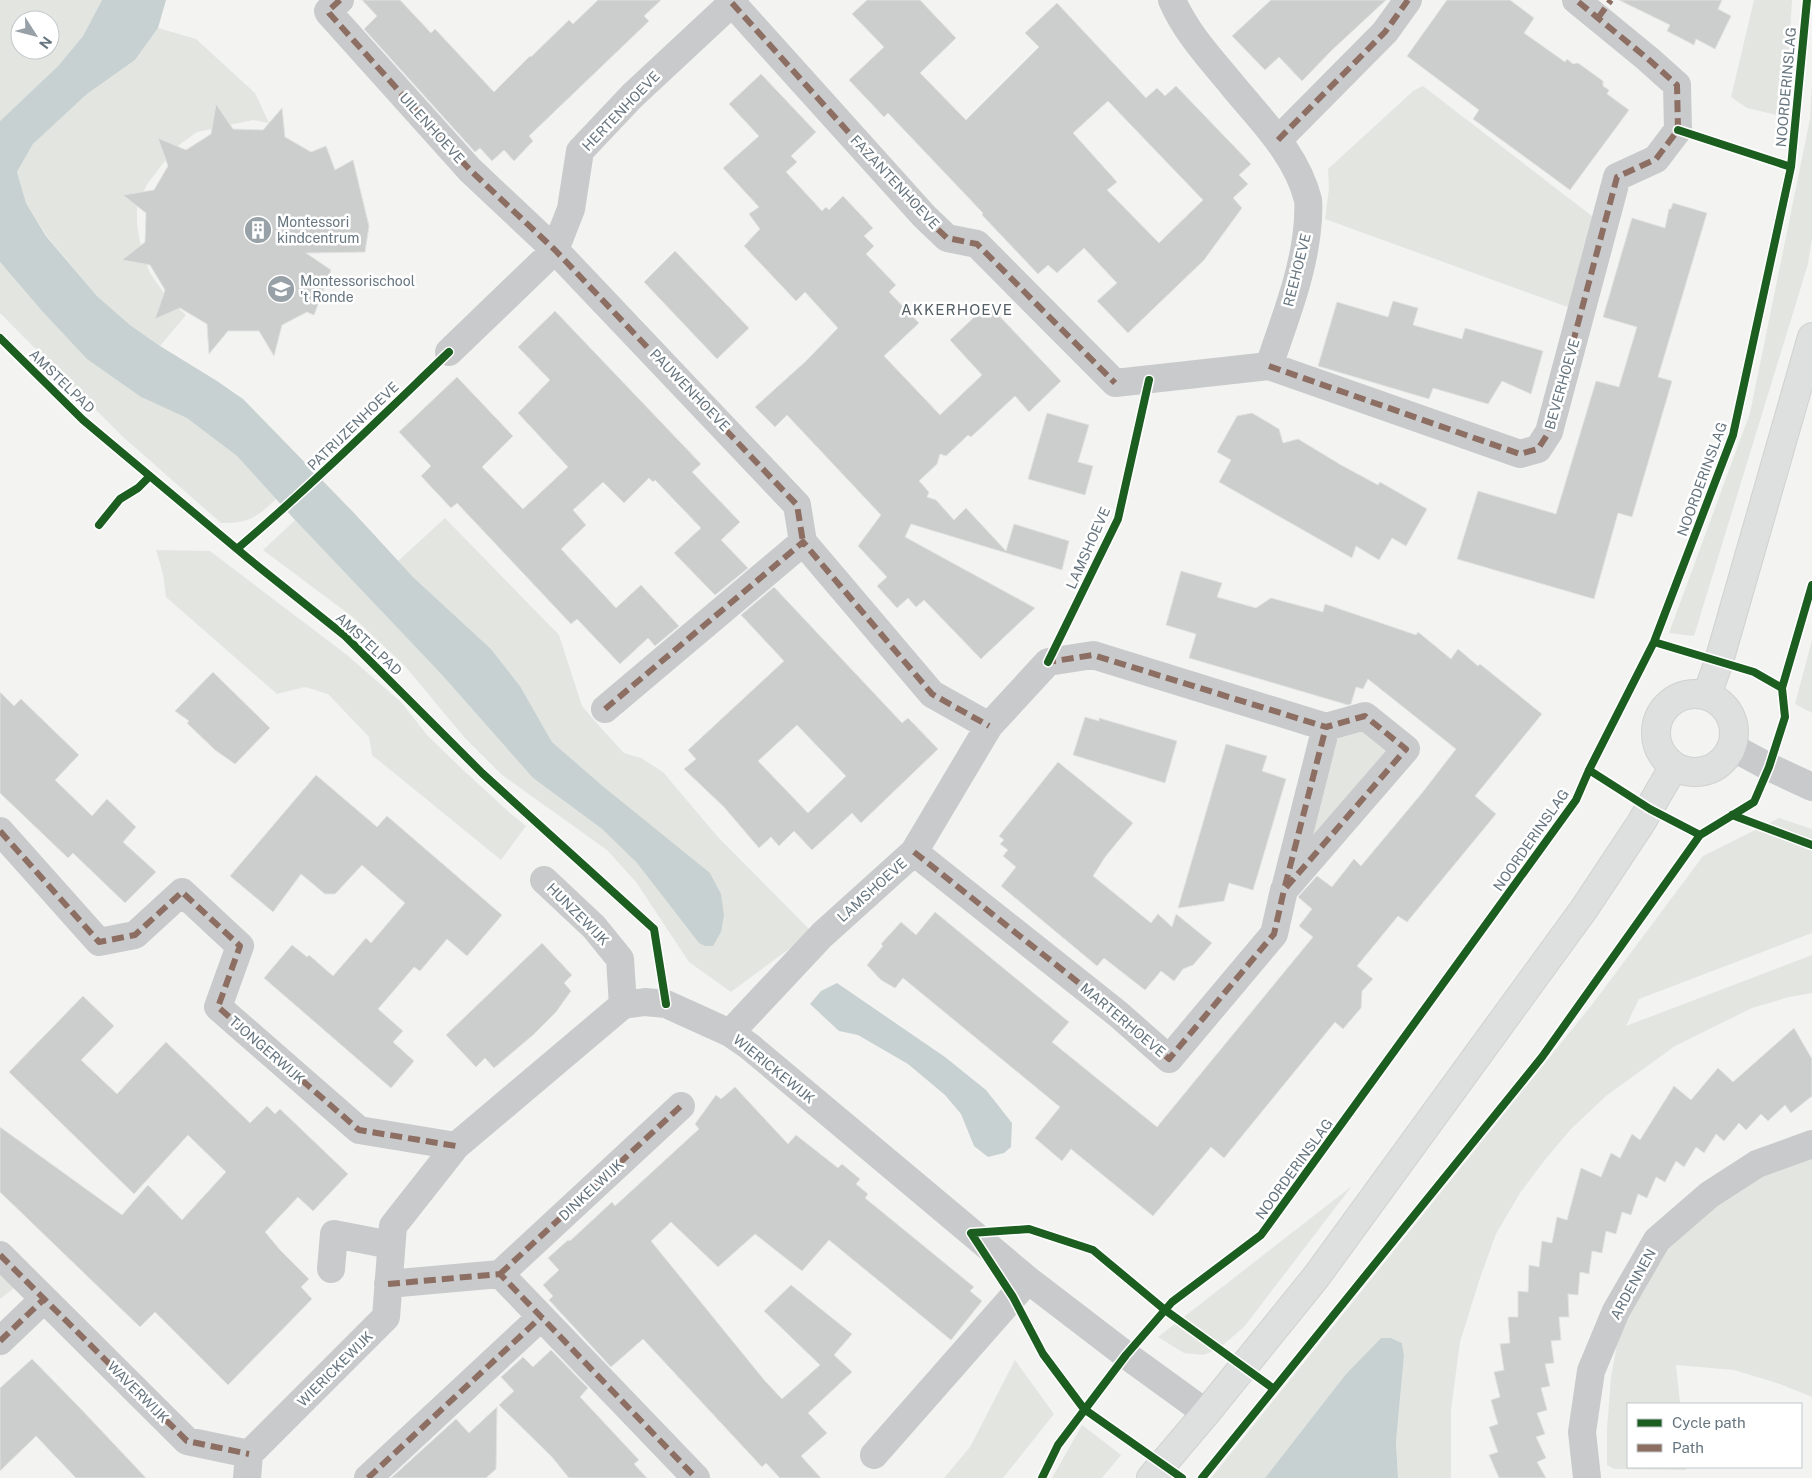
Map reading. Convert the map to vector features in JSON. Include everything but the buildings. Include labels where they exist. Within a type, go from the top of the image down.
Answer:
[{"type":"main road","points":[[1707,696],[1719,661],[1812,337]]},
{"type":"main road","points":[[1698,694],[1707,696],[1728,711],[1734,723],[1735,738],[1732,747],[1724,760],[1716,767],[1698,772],[1686,772],[1674,766],[1664,756],[1657,744],[1656,729],[1660,715],[1667,706],[1681,696],[1698,694]]},
{"type":"main road","points":[[1151,1478],[1316,1276],[1584,909],[1650,808],[1674,766]]},
{"type":"street","name":"UILENHOEVE","points":[[340,0],[328,11],[329,13],[470,170],[555,250]]},
{"type":"street","name":"REEHOEVE","points":[[1172,0],[1180,19],[1201,48],[1278,140],[1295,167],[1308,202],[1307,240],[1298,278],[1269,366]]},
{"type":"street","points":[[1278,140],[1385,32],[1408,0]]},
{"type":"street","name":"BEVERHOEVE","points":[[1269,366],[1520,454],[1538,449],[1549,432],[1617,177],[1656,159],[1678,130],[1677,85],[1648,59],[1605,9],[1576,0]]},
{"type":"street","name":"HERTENHOEVE","points":[[555,250],[571,209],[580,151],[632,96],[734,2]]},
{"type":"street","name":"FAZANTENHOEVE","points":[[734,2],[924,216],[947,238],[978,244],[1115,383],[1269,366]]},
{"type":"street","points":[[449,352],[555,250]]},
{"type":"street","name":"PAUWENHOEVE","points":[[555,250],[798,505],[803,542]]},
{"type":"street","points":[[605,709],[803,542],[932,694],[989,726]]},
{"type":"street","name":"LAMSHOEVE","points":[[730,1033],[822,935],[914,852],[989,726],[1048,662],[1093,655],[1326,727]]},
{"type":"street","name":"MARTERHOEVE","points":[[914,852],[1118,1014],[1169,1059],[1274,934],[1284,890],[1326,727],[1364,716],[1406,750],[1284,890]]},
{"type":"street","points":[[1732,747],[1768,767],[1812,787]]},
{"type":"street","name":"TJONGERWIJK","points":[[0,831],[100,942],[135,935],[182,892],[240,946],[218,1007],[360,1130],[456,1146]]},
{"type":"street","name":"HUNZEWIJK","points":[[544,880],[594,927],[620,959],[623,1005]]},
{"type":"street","name":"WIERICKEWIJK","points":[[248,1466],[386,1318],[393,1226],[456,1146],[623,1005],[645,1002],[666,1004],[730,1033],[749,1046],[1028,1280],[1206,1413]]},
{"type":"street","name":"DINKELWIJK","points":[[500,1274],[681,1106]]},
{"type":"street","name":"ARDENNEN","points":[[1587,1478],[1582,1432],[1591,1371],[1616,1311],[1657,1240],[1709,1195],[1756,1164],[1812,1144]]},
{"type":"street","points":[[331,1269],[334,1234],[391,1245]]},
{"type":"street","name":"WAVERWIJK","points":[[0,1255],[187,1441],[248,1466]]},
{"type":"street","points":[[388,1284],[500,1274],[696,1478]]},
{"type":"street","points":[[874,1455],[1028,1280]]},
{"type":"street","points":[[0,1341],[44,1299]]},
{"type":"street","points":[[368,1478],[541,1317]]},
{"type":"shaded area","points":[[0,0],[102,0],[83,36],[58,66],[0,121]]},
{"type":"shaded area","points":[[102,0],[166,0],[158,28],[135,60],[87,94],[33,144],[17,172],[26,203],[46,236],[97,296],[130,325],[243,399],[355,514],[413,577],[491,649],[520,686],[552,742],[605,788],[710,873],[721,894],[724,915],[721,932],[713,946],[705,946],[699,943],[637,863],[602,829],[533,778],[443,676],[237,456],[187,418],[141,397],[87,359],[0,262],[0,121],[58,66],[83,36]]},
{"type":"shaded area","points":[[1754,0],[1792,0],[1785,117],[1747,108],[1731,97]]},
{"type":"shaded area","points":[[158,28],[196,39],[255,93],[269,123],[253,120],[197,132],[175,148],[148,183],[137,204],[137,224],[142,252],[150,273],[168,299],[186,315],[160,346],[130,325],[97,296],[47,236],[26,203],[17,172],[33,144],[87,94],[135,60]]},
{"type":"shaded area","points":[[1812,82],[1812,239],[1808,264],[1694,636],[1669,633],[1750,413],[1810,119]]},
{"type":"shaded area","points":[[1423,86],[1601,223],[1573,309],[1325,219],[1329,188],[1328,169],[1413,91]]},
{"type":"shaded area","points":[[0,262],[42,311],[141,397],[188,418],[237,456],[276,499],[252,518],[239,522],[221,523],[122,436],[0,313]]},
{"type":"shaded area","points":[[445,518],[559,635],[582,706],[602,729],[624,753],[641,758],[663,772],[717,836],[812,932],[731,992],[689,962],[636,882],[607,850],[502,775],[464,737],[405,666],[354,618],[263,550],[295,520],[443,676],[533,778],[602,829],[637,863],[605,788],[552,742],[520,686],[491,649],[398,561]]},
{"type":"shaded area","points":[[156,550],[210,551],[347,655],[401,702],[427,735],[526,826],[501,860],[372,755],[369,737],[328,694],[305,687],[277,694],[166,597],[163,574]]},
{"type":"shaded area","points":[[1812,640],[1812,713],[1795,704]]},
{"type":"shaded area","points":[[1365,716],[1406,749],[1284,890],[1326,727]]},
{"type":"shaded area","points":[[1779,818],[1812,829],[1812,933],[1639,999],[1626,1026],[1812,955],[1812,993],[1789,997],[1752,1008],[1675,1046],[1606,1096],[1571,1129],[1520,1193],[1496,1234],[1460,1342],[1451,1410],[1451,1478],[1398,1478],[1396,1442],[1404,1356],[1402,1343],[1391,1338],[1381,1338],[1346,1374],[1265,1478],[1211,1478],[1594,1002],[1703,856]]},
{"type":"shaded area","points":[[837,983],[945,1057],[986,1090],[1012,1123],[1011,1147],[1004,1153],[988,1157],[974,1146],[961,1114],[945,1095],[908,1064],[858,1035],[839,1031],[810,1004],[821,991]]},
{"type":"shaded area","points":[[1812,1155],[1812,1397],[1780,1384],[1734,1370],[1676,1365],[1680,1403],[1627,1403],[1627,1468],[1685,1468],[1686,1470],[1614,1469],[1607,1465],[1607,1429],[1611,1377],[1617,1344],[1628,1311],[1657,1260],[1681,1231],[1740,1185]]},
{"type":"shaded area","points":[[1352,1186],[1244,1327],[1217,1350],[1203,1355],[1184,1353],[1158,1337]]},
{"type":"shaded area","points":[[0,1266],[19,1284],[0,1299]]},
{"type":"shaded area","points":[[1381,1338],[1391,1338],[1402,1343],[1404,1356],[1396,1442],[1398,1478],[1265,1478],[1346,1374]]},
{"type":"shaded area","points":[[1015,1360],[1054,1414],[1003,1478],[944,1478],[970,1447]]},
{"type":"shaded area","points":[[1082,1425],[1121,1455],[1102,1478],[1052,1478]]},
{"type":"marked path","points":[[340,0],[328,11],[329,13],[470,170],[555,250],[797,505],[803,542]]},
{"type":"marked path","points":[[1278,140],[1385,32],[1408,0]]},
{"type":"marked path","points":[[1269,366],[1520,454],[1538,449],[1549,432],[1617,177],[1656,159],[1678,130],[1677,85],[1576,0]]},
{"type":"marked path","points":[[1598,18],[1611,0]]},
{"type":"marked path","points":[[732,3],[924,216],[947,238],[977,244],[1115,383]]},
{"type":"marked path","points":[[605,709],[803,542],[932,694],[989,726]]},
{"type":"marked path","points":[[914,852],[1118,1014],[1169,1059],[1274,934],[1284,890],[1406,749],[1365,716],[1326,727],[1093,655],[1048,662]]},
{"type":"marked path","points":[[1285,886],[1326,727]]},
{"type":"marked path","points":[[0,831],[99,942],[135,935],[182,892],[240,946],[218,1007],[359,1130],[456,1146]]},
{"type":"marked path","points":[[500,1274],[681,1106]]},
{"type":"marked path","points":[[0,1255],[187,1441],[249,1454]]},
{"type":"marked path","points":[[388,1284],[500,1274],[696,1478]]},
{"type":"marked path","points":[[0,1341],[44,1299]]},
{"type":"marked path","points":[[368,1478],[541,1317]]},
{"type":"cycle path","name":"NOORDERINSLAG","points":[[1042,1478],[1058,1445],[1126,1355],[1172,1302],[1261,1235],[1576,800],[1589,770],[1654,642],[1733,435],[1791,167],[1807,0]]},
{"type":"cycle path","points":[[1678,130],[1791,167]]},
{"type":"cycle path","name":"AMSTELPAD","points":[[0,338],[83,420],[249,559],[345,636],[482,773],[654,929],[666,1004]]},
{"type":"cycle path","name":"PATRIJZENHOEVE","points":[[238,548],[319,476],[449,352]]},
{"type":"cycle path","points":[[1048,662],[1118,519],[1149,380]]},
{"type":"cycle path","points":[[99,525],[120,499],[138,488],[150,476]]},
{"type":"cycle path","points":[[1202,1478],[1542,1057],[1700,835],[1754,802],[1769,767],[1785,717],[1782,688],[1812,585]]},
{"type":"cycle path","points":[[1654,642],[1754,672],[1782,688]]},
{"type":"cycle path","points":[[1589,770],[1650,809],[1700,835]]},
{"type":"cycle path","points":[[1732,815],[1812,845]]},
{"type":"cycle path","points":[[1182,1478],[1084,1409],[1043,1354],[1013,1297],[971,1233],[1029,1229],[1093,1250],[1165,1310],[1274,1389]]},
{"type":"place","name":"Montessori kindcentrum","points":[[258,230]]},
{"type":"place","name":"Montessorischool 't Ronde","points":[[281,289]]},
{"type":"district","name":"AKKERHOEVE","points":[[957,309]]}]
